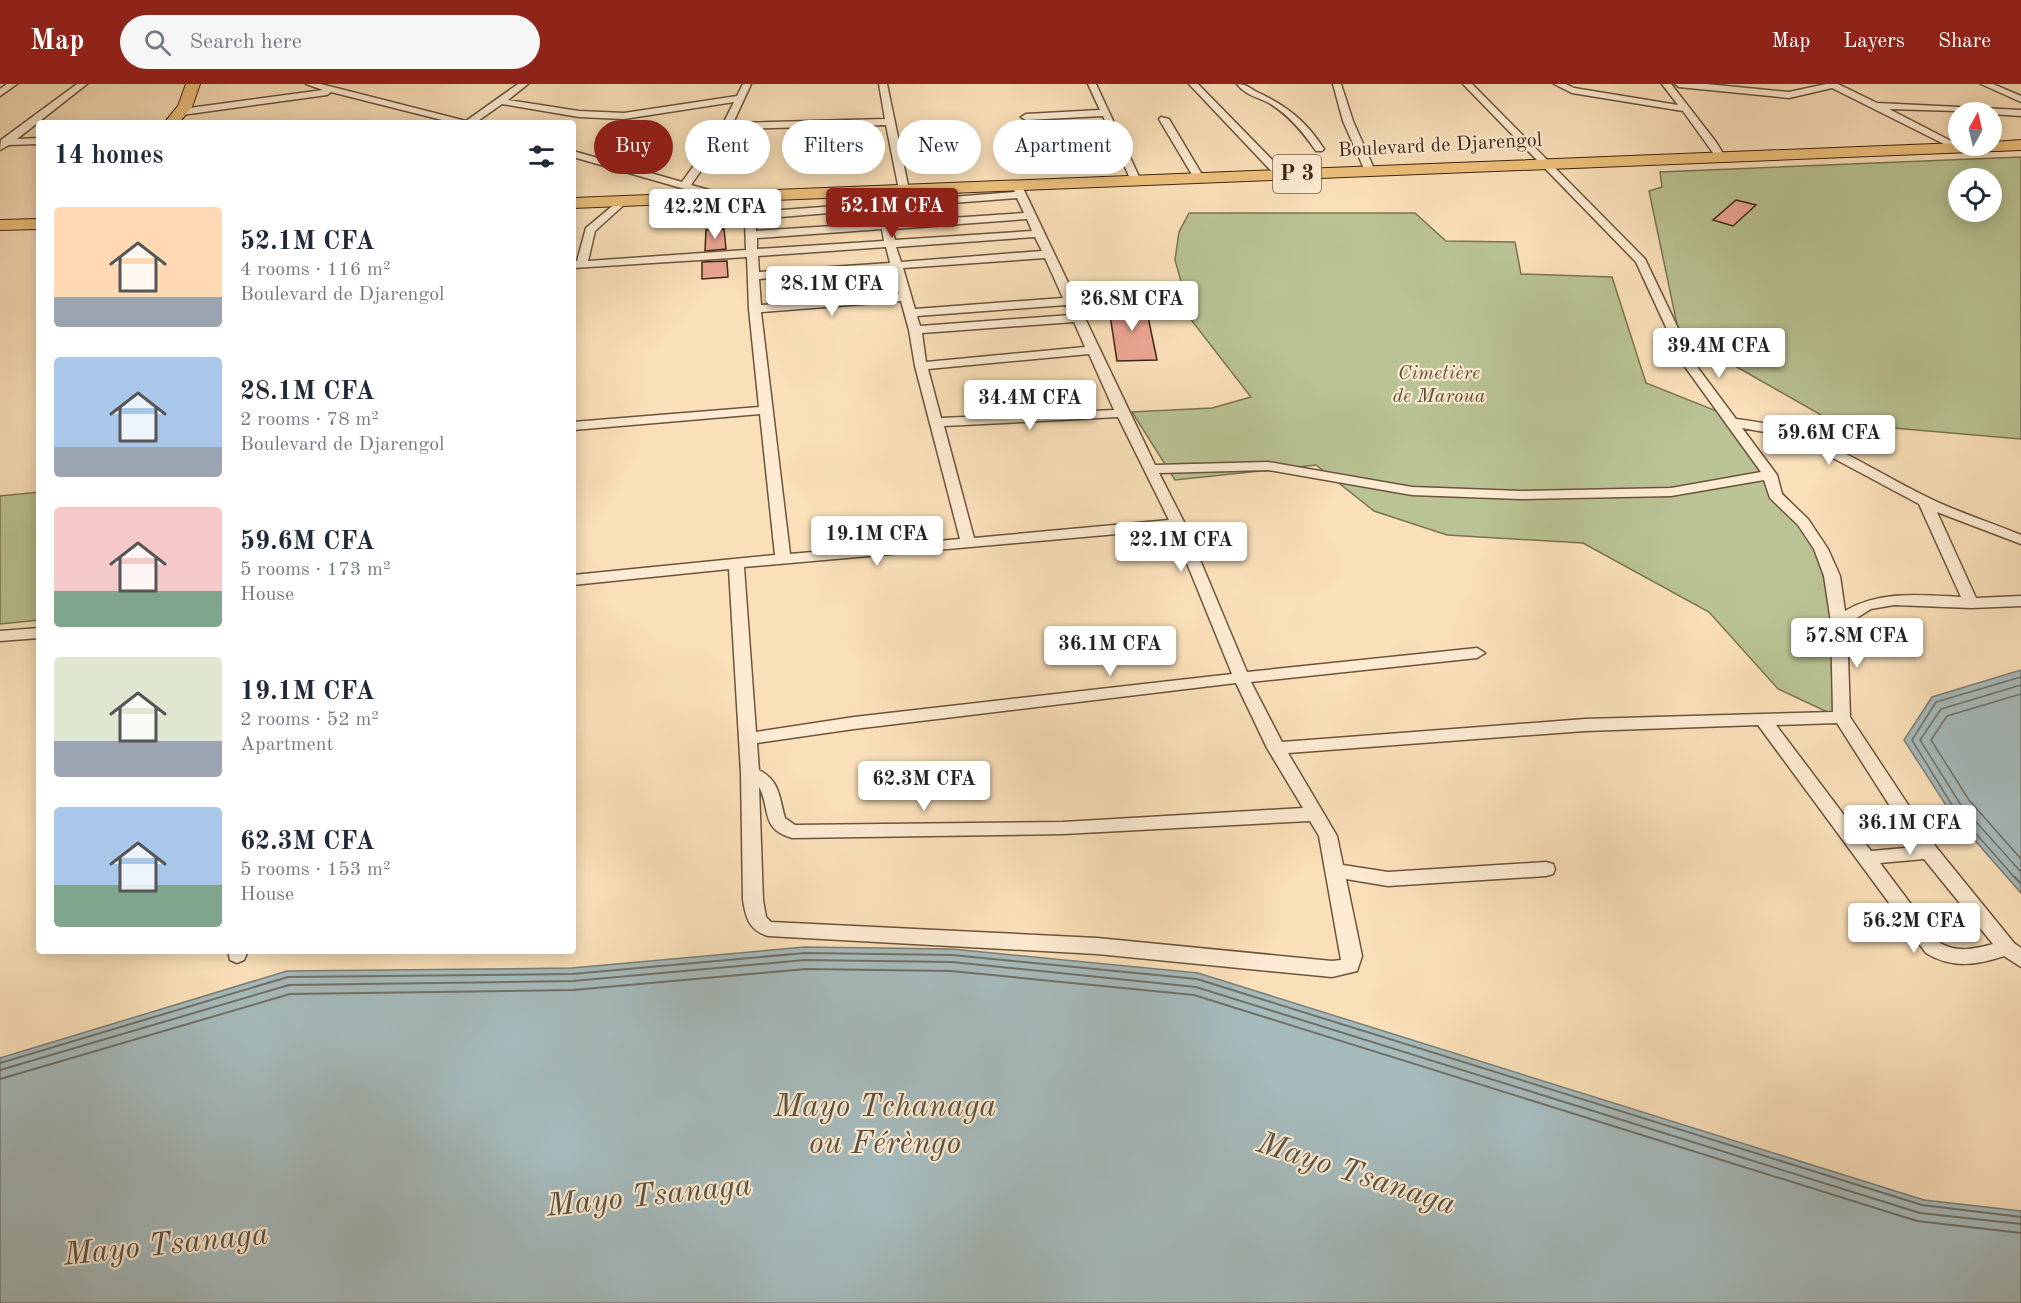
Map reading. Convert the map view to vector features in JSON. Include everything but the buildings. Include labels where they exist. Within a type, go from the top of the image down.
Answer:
[{"type":"main road","points":[[174,120],[182,112],[193,84]]},
{"type":"main road","name":"Boulevard de Djarengol","points":[[2002,145],[2021,144]]},
{"type":"main road","name":"Boulevard de Djarengol","points":[[576,203],[723,196],[880,198],[904,190],[1019,190],[1136,181],[1280,174],[1948,147]]},
{"type":"main road","points":[[0,225],[36,224]]},
{"type":"street","points":[[0,93],[14,84]]},
{"type":"street","points":[[2,144],[83,84]]},
{"type":"street","points":[[310,84],[455,120]]},
{"type":"street","points":[[472,120],[524,84]]},
{"type":"street","points":[[730,120],[747,84]]},
{"type":"street","points":[[883,84],[904,190]]},
{"type":"street","points":[[1092,84],[1136,181]]},
{"type":"street","points":[[1193,84],[1280,174]]},
{"type":"street","points":[[1241,84],[1248,92],[1273,102],[1296,120],[1307,130],[1319,150]]},
{"type":"street","points":[[1337,84],[1348,122],[1370,171]]},
{"type":"street","points":[[1467,84],[1641,261],[1689,364],[1770,475],[1775,495],[1803,522],[1821,549],[1832,576],[1839,622],[1842,717],[1929,852],[2014,954]]},
{"type":"street","points":[[1558,84],[1572,90],[1685,109]]},
{"type":"street","points":[[1666,84],[1719,155]]},
{"type":"street","points":[[1679,84],[1711,85],[1784,95],[1804,93],[1832,85],[1948,143]]},
{"type":"street","points":[[1985,84],[2021,99]]},
{"type":"street","points":[[182,112],[338,91]]},
{"type":"street","points":[[500,101],[579,114],[616,116],[740,98]]},
{"type":"street","points":[[1874,106],[2021,113]]},
{"type":"street","points":[[1026,117],[1105,113]]},
{"type":"street","points":[[1164,119],[1199,178]]},
{"type":"street","points":[[770,125],[890,122]]},
{"type":"street","points":[[2,144],[36,141]]},
{"type":"street","points":[[576,155],[684,187],[723,196]]},
{"type":"street","points":[[684,187],[693,174]]},
{"type":"street","points":[[736,564],[750,773],[753,900],[756,921],[760,927],[1097,946],[1343,969],[1350,966],[1352,956],[1328,836],[1276,748],[1242,679],[1153,469],[1123,412],[1019,190],[880,198],[750,216]]},
{"type":"street","points":[[749,196],[755,309],[783,559]]},
{"type":"street","points":[[880,198],[890,244],[911,313],[921,366],[968,542]]},
{"type":"street","points":[[622,201],[590,230],[578,265],[1038,234]]},
{"type":"street","points":[[752,235],[1030,216]]},
{"type":"street","points":[[754,276],[1049,254]]},
{"type":"street","points":[[755,309],[906,297]]},
{"type":"street","points":[[911,313],[1071,301]]},
{"type":"street","points":[[915,330],[1079,318]]},
{"type":"street","points":[[921,366],[1094,350]]},
{"type":"street","points":[[576,426],[767,410]]},
{"type":"street","points":[[936,422],[1123,412]]},
{"type":"street","points":[[1733,423],[1757,424],[1796,433],[1835,451],[1925,502],[2021,540]]},
{"type":"street","points":[[1153,469],[1268,466],[1412,491],[1521,495],[1671,492],[1770,475]]},
{"type":"street","points":[[1925,502],[1971,603]]},
{"type":"street","points":[[576,580],[1178,524]]},
{"type":"street","points":[[1839,622],[1856,610],[1875,603],[1902,600],[1971,603],[2021,602]]},
{"type":"street","points":[[0,636],[36,633]]},
{"type":"street","points":[[747,739],[854,723],[1374,662],[1477,653]]},
{"type":"street","points":[[1276,748],[1586,725],[1842,717]]},
{"type":"street","points":[[1762,718],[1938,951],[1957,958],[2014,954]]},
{"type":"street","points":[[750,773],[767,784],[777,822],[792,832],[1063,828],[1314,814]]},
{"type":"street","points":[[1866,858],[1929,852]]},
{"type":"street","points":[[1336,871],[1388,879],[1546,869]]},
{"type":"green space","points":[[2021,157],[2021,439],[1835,423],[1679,334],[1649,191],[1662,187],[1660,172]]},
{"type":"green space","name":"Cimetière de Maroua","points":[[1189,213],[1415,213],[1446,241],[1515,242],[1521,274],[1612,277],[1646,383],[1719,412],[1766,475],[1811,524],[1832,613],[1836,716],[1778,689],[1709,612],[1583,543],[1447,535],[1374,511],[1316,465],[1175,480],[1132,412],[1212,408],[1251,397],[1192,321],[1175,260],[1179,232]]},
{"type":"green space","points":[[36,492],[36,620],[0,624],[0,496]]},
{"type":"water","points":[[2021,670],[2021,893],[1951,813],[1904,740],[1932,697]]},
{"type":"water","name":"Mayo Tchanaga ou Férèngo","points":[[805,947],[952,949],[1198,973],[1924,1200],[2021,1211],[2021,1303],[0,1303],[0,1058],[287,971],[572,968]]},
{"type":"water label","name":"Mayo Tsanaga","points":[[1356,1175]]},
{"type":"water label","name":"Mayo Tsanaga","points":[[649,1197]]},
{"type":"water label","name":"Mayo Tsanaga","points":[[166,1246]]}]
